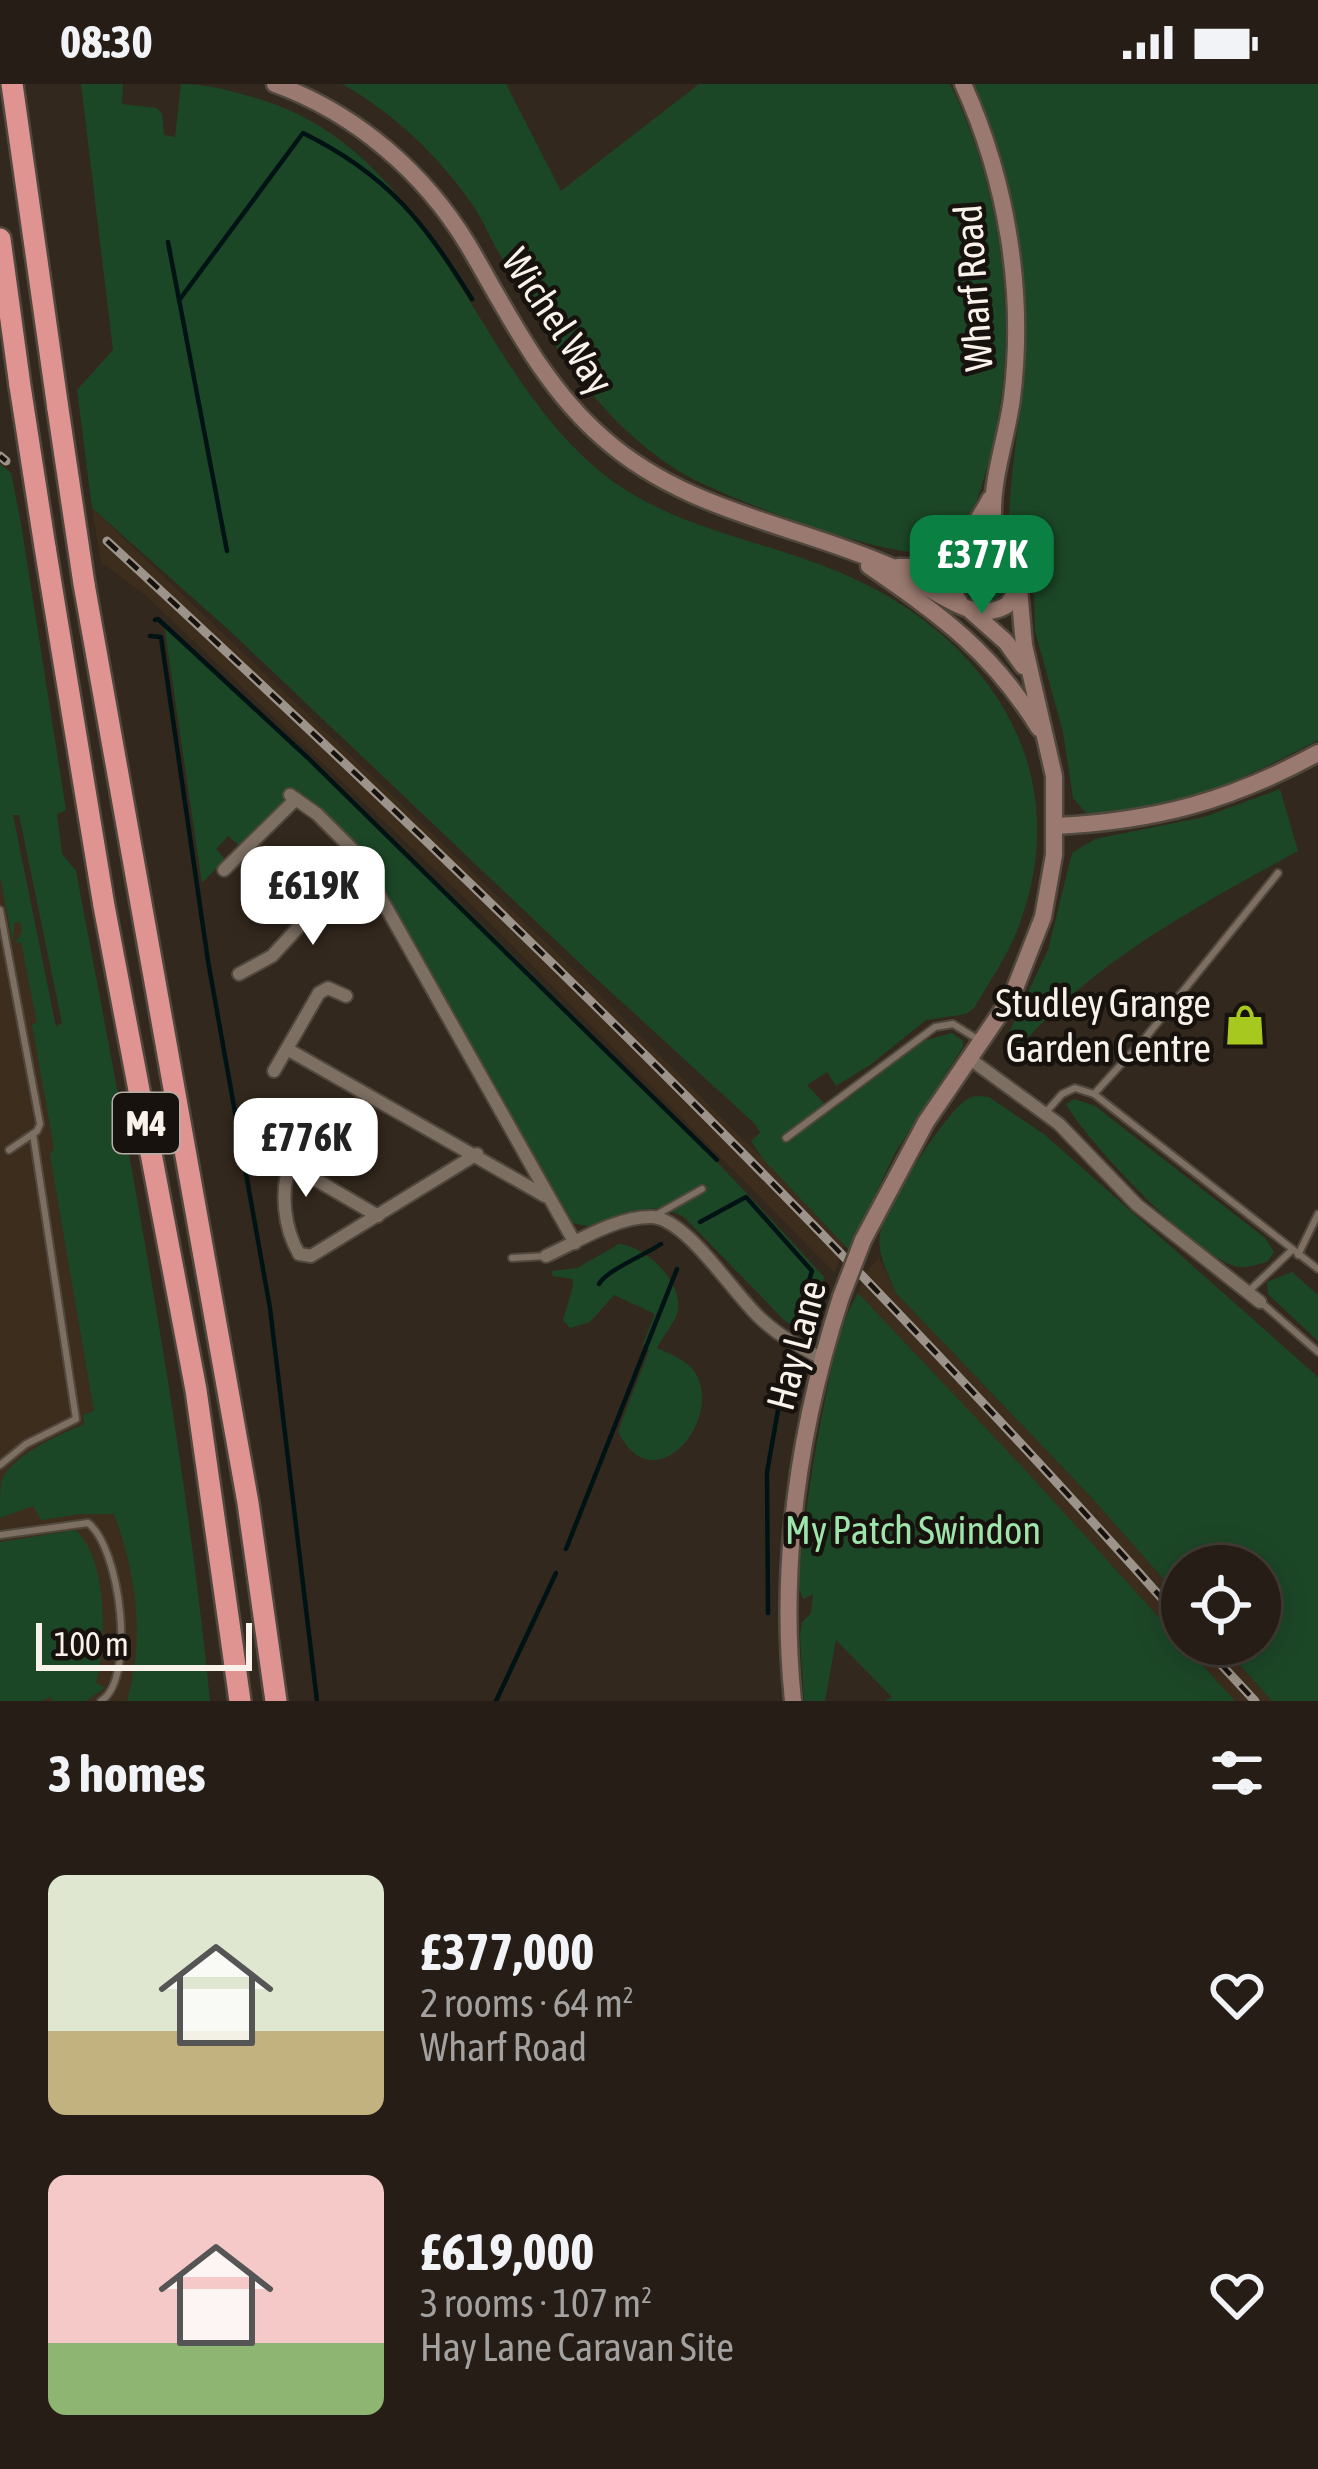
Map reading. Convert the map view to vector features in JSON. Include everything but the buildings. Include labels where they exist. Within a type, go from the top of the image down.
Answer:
[{"type":"highway","name":"M4","points":[[12,84],[84,584],[240,1459],[276,1701]]},
{"type":"highway","name":"M4","points":[[0,239],[104,906],[196,1390],[240,1701]]},
{"type":"highway","name":"M4","points":[[226,1595],[229,1701]]},
{"type":"main road","name":"Wichel Way","points":[[275,84],[338,115],[416,176],[465,241],[549,380],[604,439],[684,492],[891,566],[965,607]]},
{"type":"main road","name":"Wharf Road","points":[[963,84],[995,171],[1014,283],[1014,381],[994,490],[994,523],[1019,582],[1030,677],[1050,746],[1056,826]]},
{"type":"main road","name":"Wharf Road","points":[[960,554],[994,490]]},
{"type":"main road","points":[[1002,548],[985,544],[960,554],[950,584],[965,607],[986,613],[1003,608],[1019,582]]},
{"type":"main road","points":[[848,552],[937,614],[987,656],[1050,746]]},
{"type":"main road","name":"Wichel Way","points":[[891,566],[925,567],[960,554]]},
{"type":"main road","name":"Wharf Road","points":[[965,607],[1006,642],[1030,677]]},
{"type":"main road","points":[[1056,826],[1134,820],[1192,808],[1256,784],[1318,753]]},
{"type":"main road","name":"Hay Lane","points":[[793,1701],[788,1624],[800,1468],[841,1297],[863,1240],[918,1137],[1012,996],[1038,933],[1056,826]]},
{"type":"street","points":[[224,870],[293,797],[329,824],[361,864],[574,1243]]},
{"type":"street","points":[[238,974],[272,956],[361,864]]},
{"type":"street","points":[[274,1071],[319,993],[328,988],[346,996]]},
{"type":"street","points":[[287,1049],[550,1200]]},
{"type":"street","points":[[970,1059],[1081,1145],[1137,1205],[1260,1302]]},
{"type":"street","points":[[265,1150],[378,1216]]},
{"type":"street","points":[[290,1164],[284,1200],[292,1241],[303,1256],[316,1254],[477,1154]]},
{"type":"street","points":[[546,1256],[622,1223],[653,1217],[673,1223],[728,1287],[779,1335],[823,1359]]},
{"type":"lane","points":[[1094,1094],[1278,873]]},
{"type":"lane","points":[[0,910],[40,1124],[9,1150]]},
{"type":"lane","points":[[786,1138],[935,1028],[953,1024],[982,1042]]},
{"type":"lane","points":[[1044,1114],[1062,1094],[1075,1088],[1094,1094],[1318,1269]]},
{"type":"lane","points":[[0,1465],[76,1419],[33,1134]]},
{"type":"lane","points":[[653,1217],[702,1189]]},
{"type":"lane","points":[[1247,1292],[1295,1253],[1318,1214]]},
{"type":"lane","points":[[512,1258],[546,1256]]},
{"type":"lane","points":[[1260,1302],[1318,1352]]},
{"type":"lane","points":[[0,1535],[88,1523],[98,1530],[111,1566],[121,1640],[114,1690],[101,1701]]},
{"type":"shaded area","points":[[92,508],[582,977],[763,1159],[844,1245],[835,1273],[474,907],[145,595],[101,562]]},
{"type":"shaded area","points":[[0,821],[36,931],[179,1701],[0,1701]]},
{"type":"shaded area","points":[[879,1258],[896,1293],[1161,1576],[1161,1619],[858,1293],[866,1272]]},
{"type":"shaded area","points":[[1203,1665],[1240,1665],[1272,1701],[1235,1701]]},
{"type":"green space","points":[[81,84],[123,84],[122,104],[157,108],[164,135],[175,137],[181,84],[252,97],[314,123],[365,161],[407,208],[514,371],[552,423],[597,469],[624,489],[683,519],[808,560],[890,597],[935,629],[974,667],[1004,709],[1025,756],[1036,808],[1035,862],[1021,920],[1006,954],[966,1014],[926,1020],[836,1086],[827,1072],[807,1085],[831,1111],[923,1041],[952,1033],[963,1041],[895,1153],[849,1250],[763,1159],[751,1141],[760,1133],[755,1124],[230,631],[92,508],[77,390],[113,350]]},
{"type":"green space","points":[[342,84],[506,84],[561,191],[699,84],[950,84],[986,181],[1004,284],[1002,389],[994,441],[962,533],[943,551],[922,553],[852,539],[729,495],[648,450],[576,374],[447,171],[398,123]]},
{"type":"green space","points":[[974,84],[1318,84],[1318,740],[1206,792],[1143,810],[1086,813],[1073,798],[1063,732],[1035,631],[1033,566],[1009,528],[1025,343],[1023,267],[1001,156]]},
{"type":"green space","points":[[0,464],[11,473],[21,524],[66,810],[57,814],[62,854],[76,871],[152,1284],[185,1492],[210,1701],[127,1701],[136,1654],[136,1607],[114,1514],[41,1520],[33,1506],[0,1518],[2,1479],[9,1469],[38,1446],[84,1424],[83,1415],[94,1411],[50,1155],[54,1148],[32,1024],[37,1023],[21,942],[15,943],[22,932],[20,922],[14,923],[13,943],[0,876]],"holes":[[[13,815],[19,815],[62,1023],[56,1027]]]},
{"type":"green space","points":[[984,556],[1001,562],[1007,579],[1001,596],[984,602],[967,596],[961,579],[967,562]]},
{"type":"green space","points":[[164,624],[501,944],[824,1277],[812,1325],[803,1329],[786,1322],[684,1217],[651,1209],[602,1224],[573,1223],[364,857],[312,801],[291,787],[283,797],[285,803],[241,847],[228,836],[216,849],[225,859],[202,883]]},
{"type":"green space","points":[[1280,789],[1298,851],[1181,917],[1107,967],[1040,1025],[1010,1059],[1006,1039],[1048,950],[1072,853],[1095,839],[1204,817]]},
{"type":"green space","points":[[977,1096],[989,1097],[1045,1135],[1318,1377],[1318,1701],[1272,1701],[1240,1665],[1281,1665],[1281,1545],[1161,1545],[1161,1576],[896,1293],[880,1246],[886,1217],[948,1118]]},
{"type":"green space","points":[[1074,1099],[1095,1106],[1265,1238],[1274,1252],[1267,1262],[1239,1267],[1198,1244],[1119,1170],[1066,1104]]},
{"type":"green space","points":[[619,1244],[652,1259],[670,1279],[677,1314],[657,1348],[693,1369],[702,1393],[692,1432],[665,1458],[648,1460],[632,1451],[618,1431],[649,1351],[643,1344],[655,1314],[614,1295],[590,1322],[570,1328],[563,1320],[572,1279],[553,1276],[551,1271],[577,1268]]},
{"type":"green space","points":[[1292,1272],[1318,1295],[1318,1341],[1268,1294],[1267,1282]]},
{"type":"green space","name":"My Patch Swindon","points":[[858,1293],[1161,1620],[1161,1665],[1202,1665],[1235,1701],[885,1701],[892,1697],[836,1640],[825,1701],[804,1701],[800,1636],[802,1622],[811,1613],[813,1594],[803,1599],[798,1585],[816,1446],[846,1318]]},
{"type":"green space","points":[[75,1530],[86,1543],[99,1580],[103,1625],[96,1683],[105,1688],[86,1701],[49,1697],[0,1701],[0,1542]]},
{"type":"waterway","points":[[180,299],[303,133],[358,166],[401,202],[472,299]]},
{"type":"waterway","points":[[168,242],[227,551]]},
{"type":"waterway","points":[[155,620],[308,758],[717,1160]]},
{"type":"waterway","points":[[150,636],[161,637],[208,961],[270,1308],[317,1701]]},
{"type":"waterway","points":[[700,1222],[746,1197],[812,1271],[798,1315]]},
{"type":"waterway","points":[[599,1284],[661,1244]]},
{"type":"waterway","points":[[566,1549],[677,1269]]},
{"type":"waterway","points":[[768,1613],[767,1472],[784,1377]]},
{"type":"waterway","points":[[496,1701],[556,1573]]},
{"type":"railway","points":[[0,456],[6,461]]},
{"type":"railway","points":[[107,541],[385,801],[658,1068],[924,1340],[1161,1598]]},
{"type":"railway","points":[[1222,1665],[1255,1701]]},
{"type":"place","name":"Studley Grange Garden Centre","points":[[1245,1025]]}]
